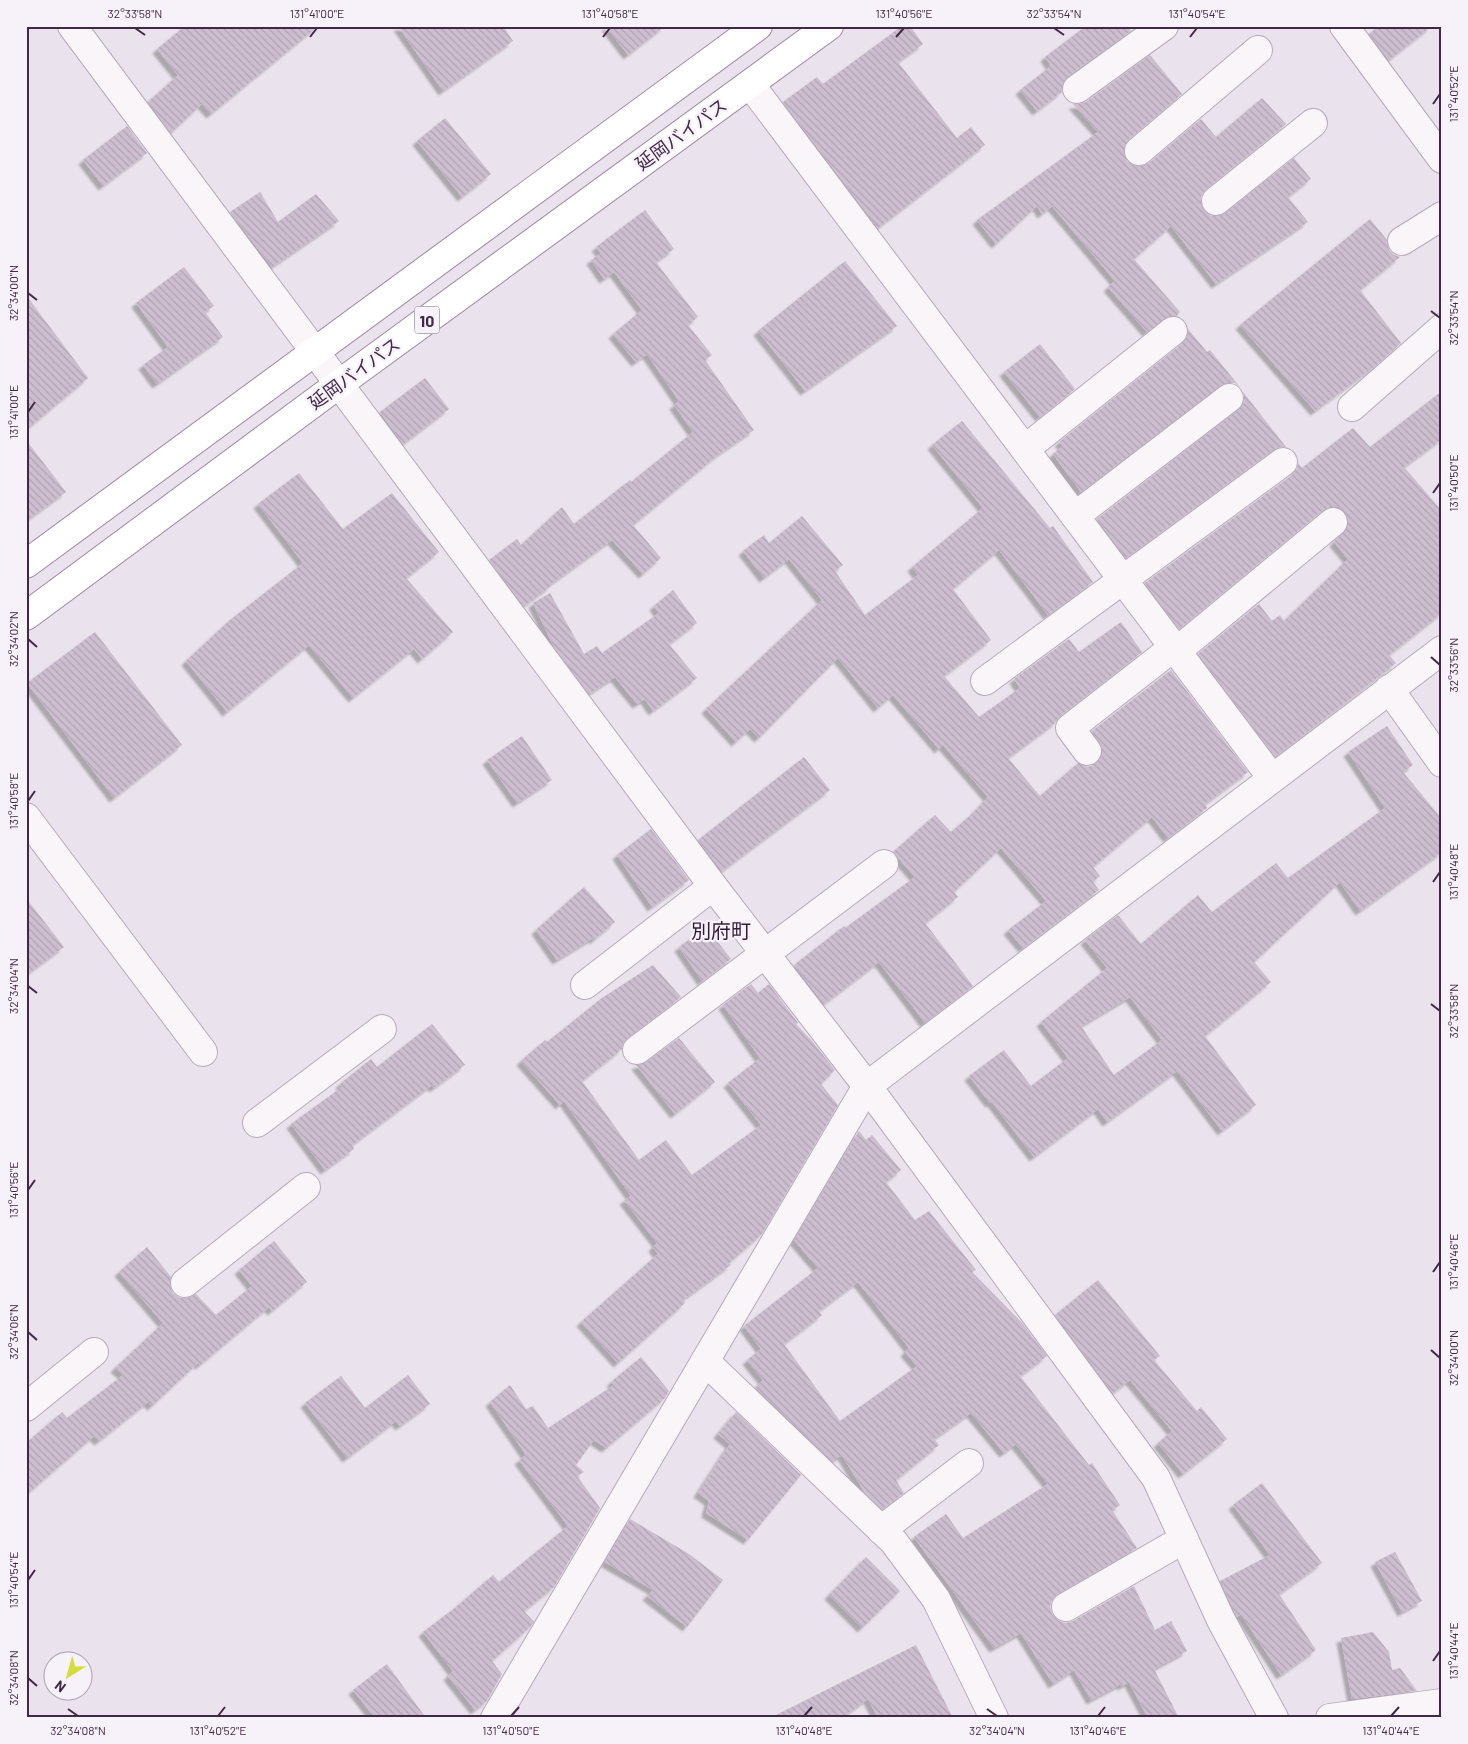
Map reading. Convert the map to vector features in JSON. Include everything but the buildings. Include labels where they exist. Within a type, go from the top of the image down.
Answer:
[{"type":"highway","name":"10","points":[[26,564],[758,26]]},
{"type":"highway","name":"延岡バイパス","points":[[26,616],[338,384],[829,26]]},
{"type":"street","points":[[72,26],[713,886],[867,1086],[1156,1478],[1220,1620],[1274,1718]]},
{"type":"street","points":[[1077,89],[1164,26]]},
{"type":"street","points":[[1344,26],[1442,159]]},
{"type":"street","points":[[1140,151],[1258,50]]},
{"type":"street","points":[[750,84],[1272,778]]},
{"type":"street","points":[[1216,201],[1313,123]]},
{"type":"street","points":[[1402,241],[1442,216]]},
{"type":"street","points":[[1352,407],[1442,328]]},
{"type":"street","points":[[1025,449],[1173,331]]},
{"type":"street","points":[[1075,516],[1229,398]]},
{"type":"street","points":[[985,681],[1282,462]]},
{"type":"street","points":[[1087,751],[1070,728],[1175,649],[1333,522]]},
{"type":"street","points":[[495,1718],[867,1086],[1442,650]]},
{"type":"street","points":[[1389,690],[1442,763]]},
{"type":"street","points":[[26,817],[204,1052]]},
{"type":"street","points":[[637,1050],[884,864]]},
{"type":"street","points":[[586,985],[713,886]]},
{"type":"street","points":[[257,1123],[382,1029]]},
{"type":"street","points":[[185,1283],[306,1187]]},
{"type":"street","points":[[26,1407],[94,1352]]},
{"type":"street","points":[[704,1361],[894,1542],[936,1599],[994,1718]]},
{"type":"street","points":[[881,1530],[969,1463]]},
{"type":"street","points":[[1066,1607],[1184,1539]]},
{"type":"street","points":[[1330,1718],[1442,1703]]},
{"type":"district","name":"別府町","points":[[721,930]]}]
